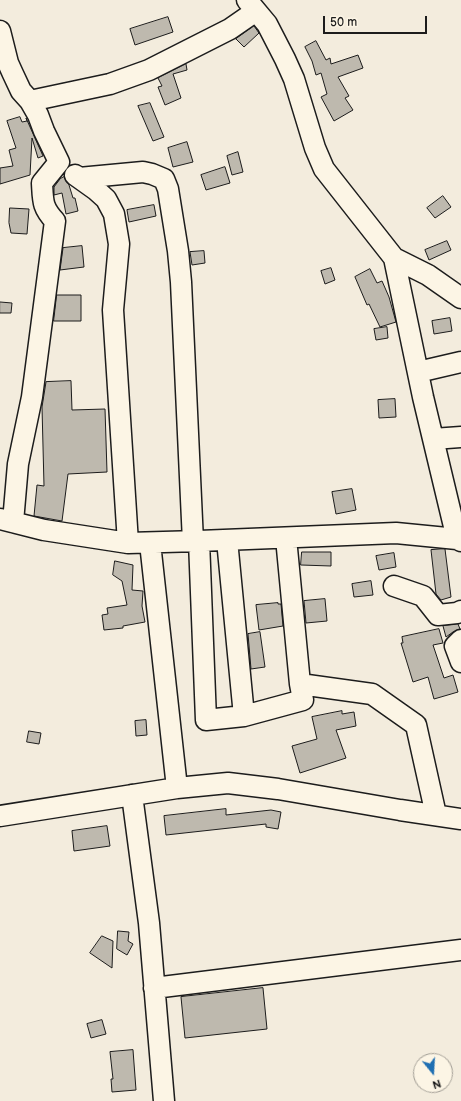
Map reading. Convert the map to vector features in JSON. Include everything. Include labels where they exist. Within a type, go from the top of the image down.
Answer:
[{"type":"street","points":[[30,101],[110,84],[142,72],[230,29],[252,6],[267,24],[294,79],[315,148],[324,169],[394,258],[428,275],[461,298]]},
{"type":"street","points":[[0,31],[8,63],[21,90],[30,101],[38,116],[59,162],[106,199],[114,214],[119,244],[113,310],[128,543]]},
{"type":"street","points":[[59,162],[42,183],[43,200],[46,212],[55,221],[32,397],[4,522],[44,530],[128,543],[196,542],[396,533],[459,540],[433,439],[394,258]]},
{"type":"street","points":[[79,178],[143,172],[164,179],[168,189],[178,251],[181,282],[206,720],[244,716],[303,700],[300,684],[286,538]]},
{"type":"street","points":[[418,372],[461,362]]},
{"type":"street","points":[[433,439],[461,437]]},
{"type":"street","points":[[227,540],[244,716]]},
{"type":"street","points":[[150,543],[177,788]]},
{"type":"street","points":[[394,586],[422,596],[438,615],[460,616]]},
{"type":"street","points":[[461,640],[455,646],[461,662]]},
{"type":"street","points":[[300,684],[372,694],[416,725],[436,815]]},
{"type":"street","points":[[0,816],[196,785],[234,784],[278,789],[461,819]]},
{"type":"street","points":[[132,795],[148,923],[164,1101]]},
{"type":"street","points":[[154,988],[208,980],[461,950]]},
{"type":"building","points":[[168,17],[173,32],[135,45],[130,29]]},
{"type":"building","points":[[254,26],[259,33],[244,47],[236,39]]},
{"type":"building","points":[[316,41],[326,60],[330,58],[331,64],[358,55],[363,68],[338,77],[349,96],[345,98],[353,110],[334,121],[321,97],[327,94],[321,73],[316,75],[312,61],[305,47]]},
{"type":"building","points":[[186,64],[187,70],[173,74],[181,98],[165,105],[158,87],[162,86],[158,78]]},
{"type":"building","points":[[150,103],[164,137],[153,141],[138,106]]},
{"type":"building","points":[[20,117],[22,122],[27,121],[26,118],[43,156],[38,158],[32,138],[30,175],[0,184],[0,168],[13,166],[9,150],[16,148],[7,121]]},
{"type":"building","points":[[187,142],[193,162],[173,167],[168,148]]},
{"type":"building","points":[[238,152],[243,172],[232,175],[227,156]]},
{"type":"building","points":[[225,167],[230,183],[206,190],[201,175]]},
{"type":"building","points":[[64,177],[69,185],[73,198],[75,198],[78,211],[66,214],[62,193],[54,195],[54,187],[60,179]]},
{"type":"building","points":[[443,196],[451,207],[435,218],[427,208]]},
{"type":"building","points":[[154,205],[156,216],[129,222],[127,210]]},
{"type":"building","points":[[10,208],[29,209],[27,234],[11,233],[9,223]]},
{"type":"building","points":[[447,241],[451,250],[429,260],[425,250]]},
{"type":"building","points":[[82,246],[84,267],[60,270],[63,248]]},
{"type":"building","points":[[204,251],[205,263],[192,265],[190,252]]},
{"type":"building","points":[[331,268],[335,280],[325,284],[321,271]]},
{"type":"building","points":[[370,269],[377,283],[382,281],[389,297],[396,322],[380,327],[369,304],[367,305],[355,277]]},
{"type":"building","points":[[57,295],[81,295],[81,321],[54,321]]},
{"type":"building","points":[[0,302],[12,303],[11,313],[0,313]]},
{"type":"building","points":[[450,318],[452,331],[434,334],[432,321]]},
{"type":"building","points":[[387,327],[388,338],[376,340],[374,329]]},
{"type":"building","points":[[71,381],[72,410],[105,409],[107,472],[68,474],[62,521],[34,516],[37,485],[44,486],[42,407],[46,382]]},
{"type":"building","points":[[395,399],[396,417],[379,418],[378,400]]},
{"type":"building","points":[[352,489],[356,510],[336,514],[332,492]]},
{"type":"building","points":[[445,549],[451,597],[441,600],[436,594],[431,550]]},
{"type":"building","points":[[302,552],[331,552],[331,566],[301,565]]},
{"type":"building","points":[[394,553],[396,567],[379,570],[376,556]]},
{"type":"building","points":[[115,561],[133,565],[132,590],[143,591],[142,606],[145,622],[123,626],[123,628],[104,630],[102,615],[108,614],[107,608],[127,605],[122,581],[113,575]]},
{"type":"building","points":[[371,581],[373,595],[354,597],[352,584]]},
{"type":"building","points":[[325,599],[327,621],[306,623],[304,601]]},
{"type":"building","points":[[281,604],[283,626],[259,630],[256,605]]},
{"type":"building","points":[[458,624],[460,629],[446,637],[443,626]]},
{"type":"building","points":[[439,629],[443,643],[433,645],[444,678],[453,675],[458,692],[434,699],[428,677],[413,682],[401,643],[403,643],[402,637]]},
{"type":"building","points":[[260,632],[265,667],[251,669],[248,634]]},
{"type":"building","points":[[342,711],[342,714],[354,712],[356,726],[336,730],[346,758],[300,773],[292,746],[317,739],[312,717]]},
{"type":"building","points":[[146,720],[147,735],[136,736],[135,721]]},
{"type":"building","points":[[29,731],[41,733],[39,744],[27,742]]},
{"type":"building","points":[[226,809],[226,815],[271,810],[281,812],[278,829],[266,827],[266,824],[166,835],[164,816]]},
{"type":"building","points":[[107,826],[110,846],[74,851],[72,831]]},
{"type":"building","points":[[118,931],[129,932],[128,941],[133,944],[127,955],[117,949]]},
{"type":"building","points":[[102,936],[113,941],[112,968],[90,953]]},
{"type":"building","points":[[263,988],[267,1029],[185,1038],[181,997]]},
{"type":"building","points":[[102,1020],[106,1034],[91,1038],[87,1024]]},
{"type":"building","points":[[133,1050],[136,1090],[112,1092],[111,1079],[113,1079],[110,1052]]}]
